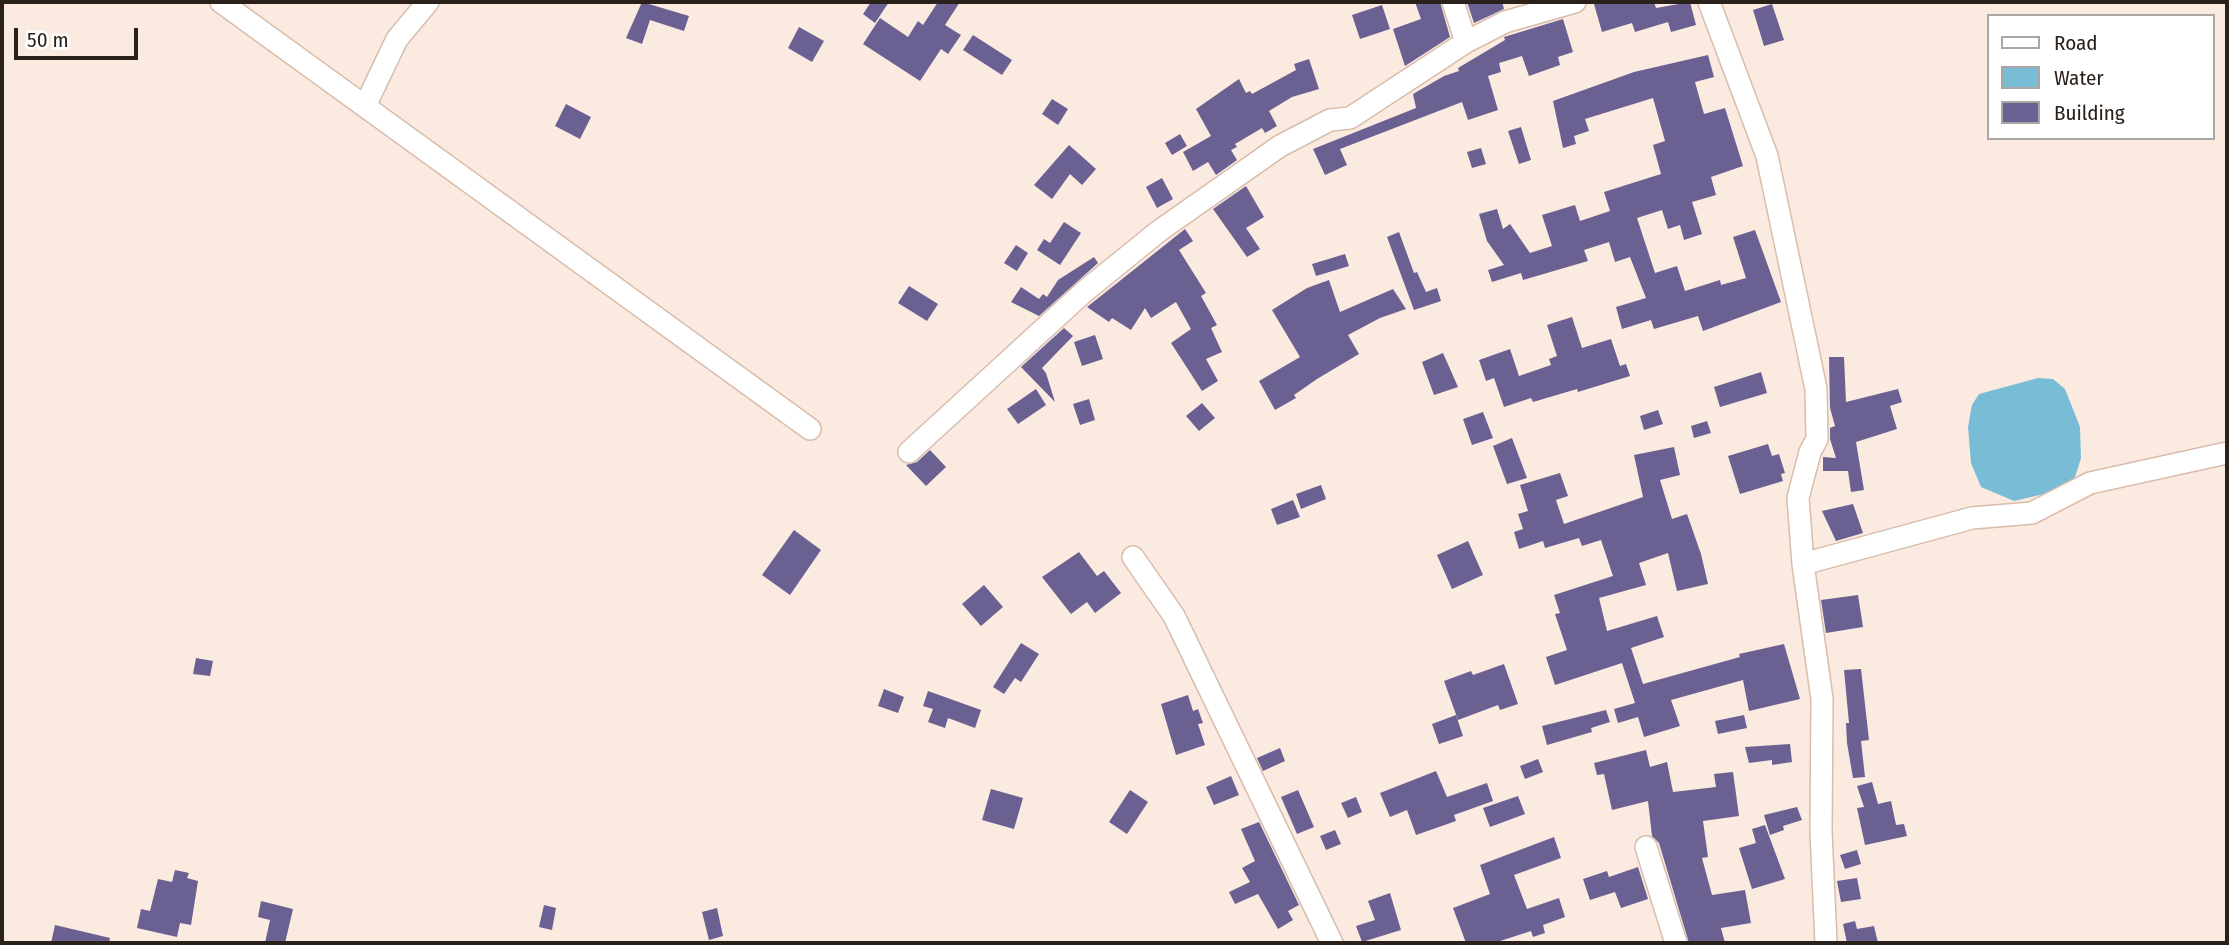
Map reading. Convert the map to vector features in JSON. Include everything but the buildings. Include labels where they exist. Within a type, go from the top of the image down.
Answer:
[{"type":"street","points":[[221,2],[366,104],[810,429]]},
{"type":"street","points":[[366,104],[397,39],[428,2]]},
{"type":"street","points":[[1453,2],[1466,42]]},
{"type":"street","points":[[909,452],[992,379],[1044,326],[1159,232],[1280,146],[1330,120],[1350,117],[1466,42],[1505,22],[1575,2]]},
{"type":"street","points":[[1709,2],[1767,156],[1816,389],[1817,439],[1810,452],[1798,498],[1803,564],[1822,699],[1821,832],[1826,943]]},
{"type":"street","points":[[1803,564],[1972,519],[2032,513],[2090,483],[2227,453]]},
{"type":"street","points":[[1133,557],[1174,616],[1263,807],[1332,943]]},
{"type":"street","points":[[1646,847],[1676,943]]},
{"type":"water","points":[[2038,378],[2053,379],[2065,389],[2080,427],[2081,458],[2075,477],[2061,490],[2014,501],[1981,487],[1971,463],[1968,427],[1972,405],[1979,394]]}]
